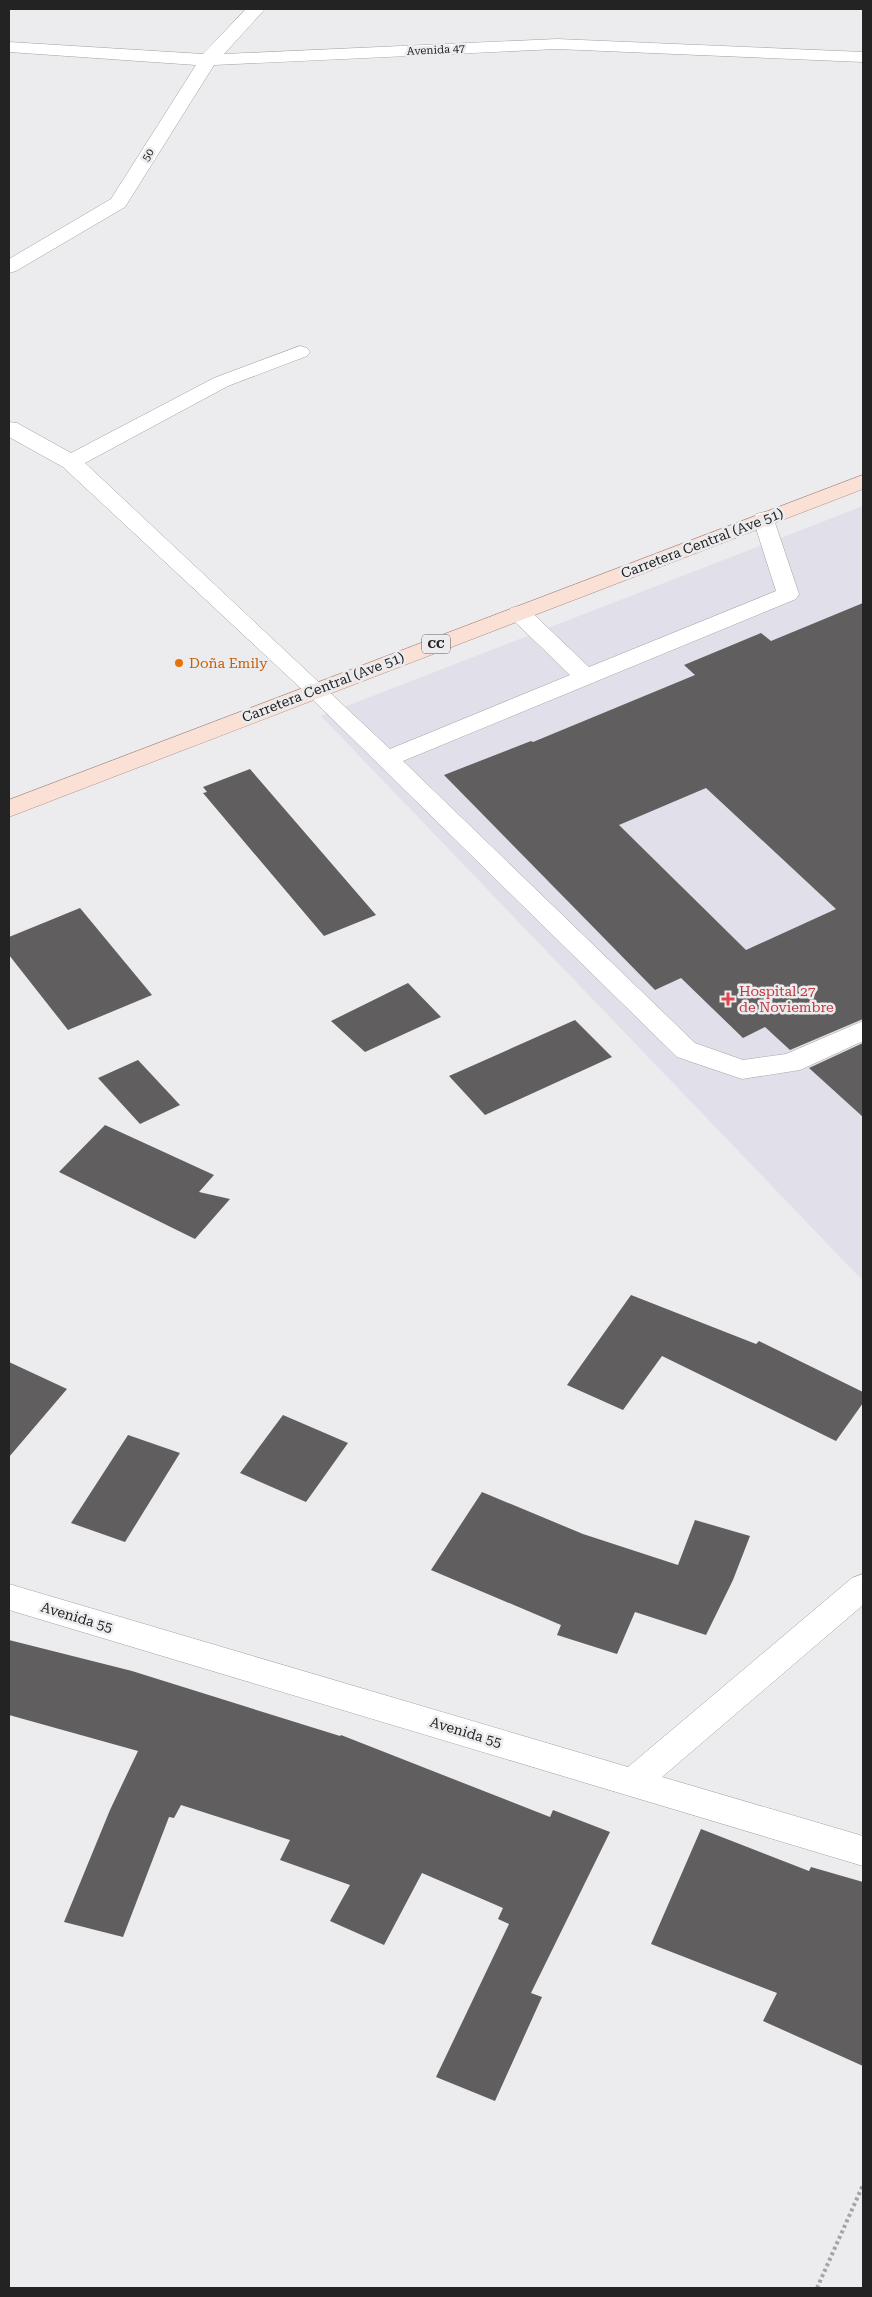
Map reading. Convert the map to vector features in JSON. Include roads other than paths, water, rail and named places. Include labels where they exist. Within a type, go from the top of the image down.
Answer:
[{"type":"main road","name":"Carretera Central (Ave 51)","points":[[9,809],[519,612],[863,482]]},
{"type":"street","name":"50","points":[[9,268],[118,202],[208,60],[256,9]]},
{"type":"street","name":"Avenida 47","points":[[9,47],[208,60],[557,44],[863,57]]},
{"type":"street","points":[[70,462],[221,382],[300,352]]},
{"type":"street","points":[[9,428],[70,462],[316,690],[686,1050],[742,1070],[791,1064],[863,1030]]},
{"type":"street","points":[[387,758],[788,594],[764,519]]},
{"type":"street","points":[[519,612],[586,677]]},
{"type":"street","points":[[633,1782],[863,1587]]},
{"type":"street","name":"Avenida 55","points":[[9,1597],[863,1851]]},
{"type":"place","name":"Doña Emily","points":[[179,663]]},
{"type":"place","name":"Hospital 27 de Noviembre","points":[[728,999]]}]
